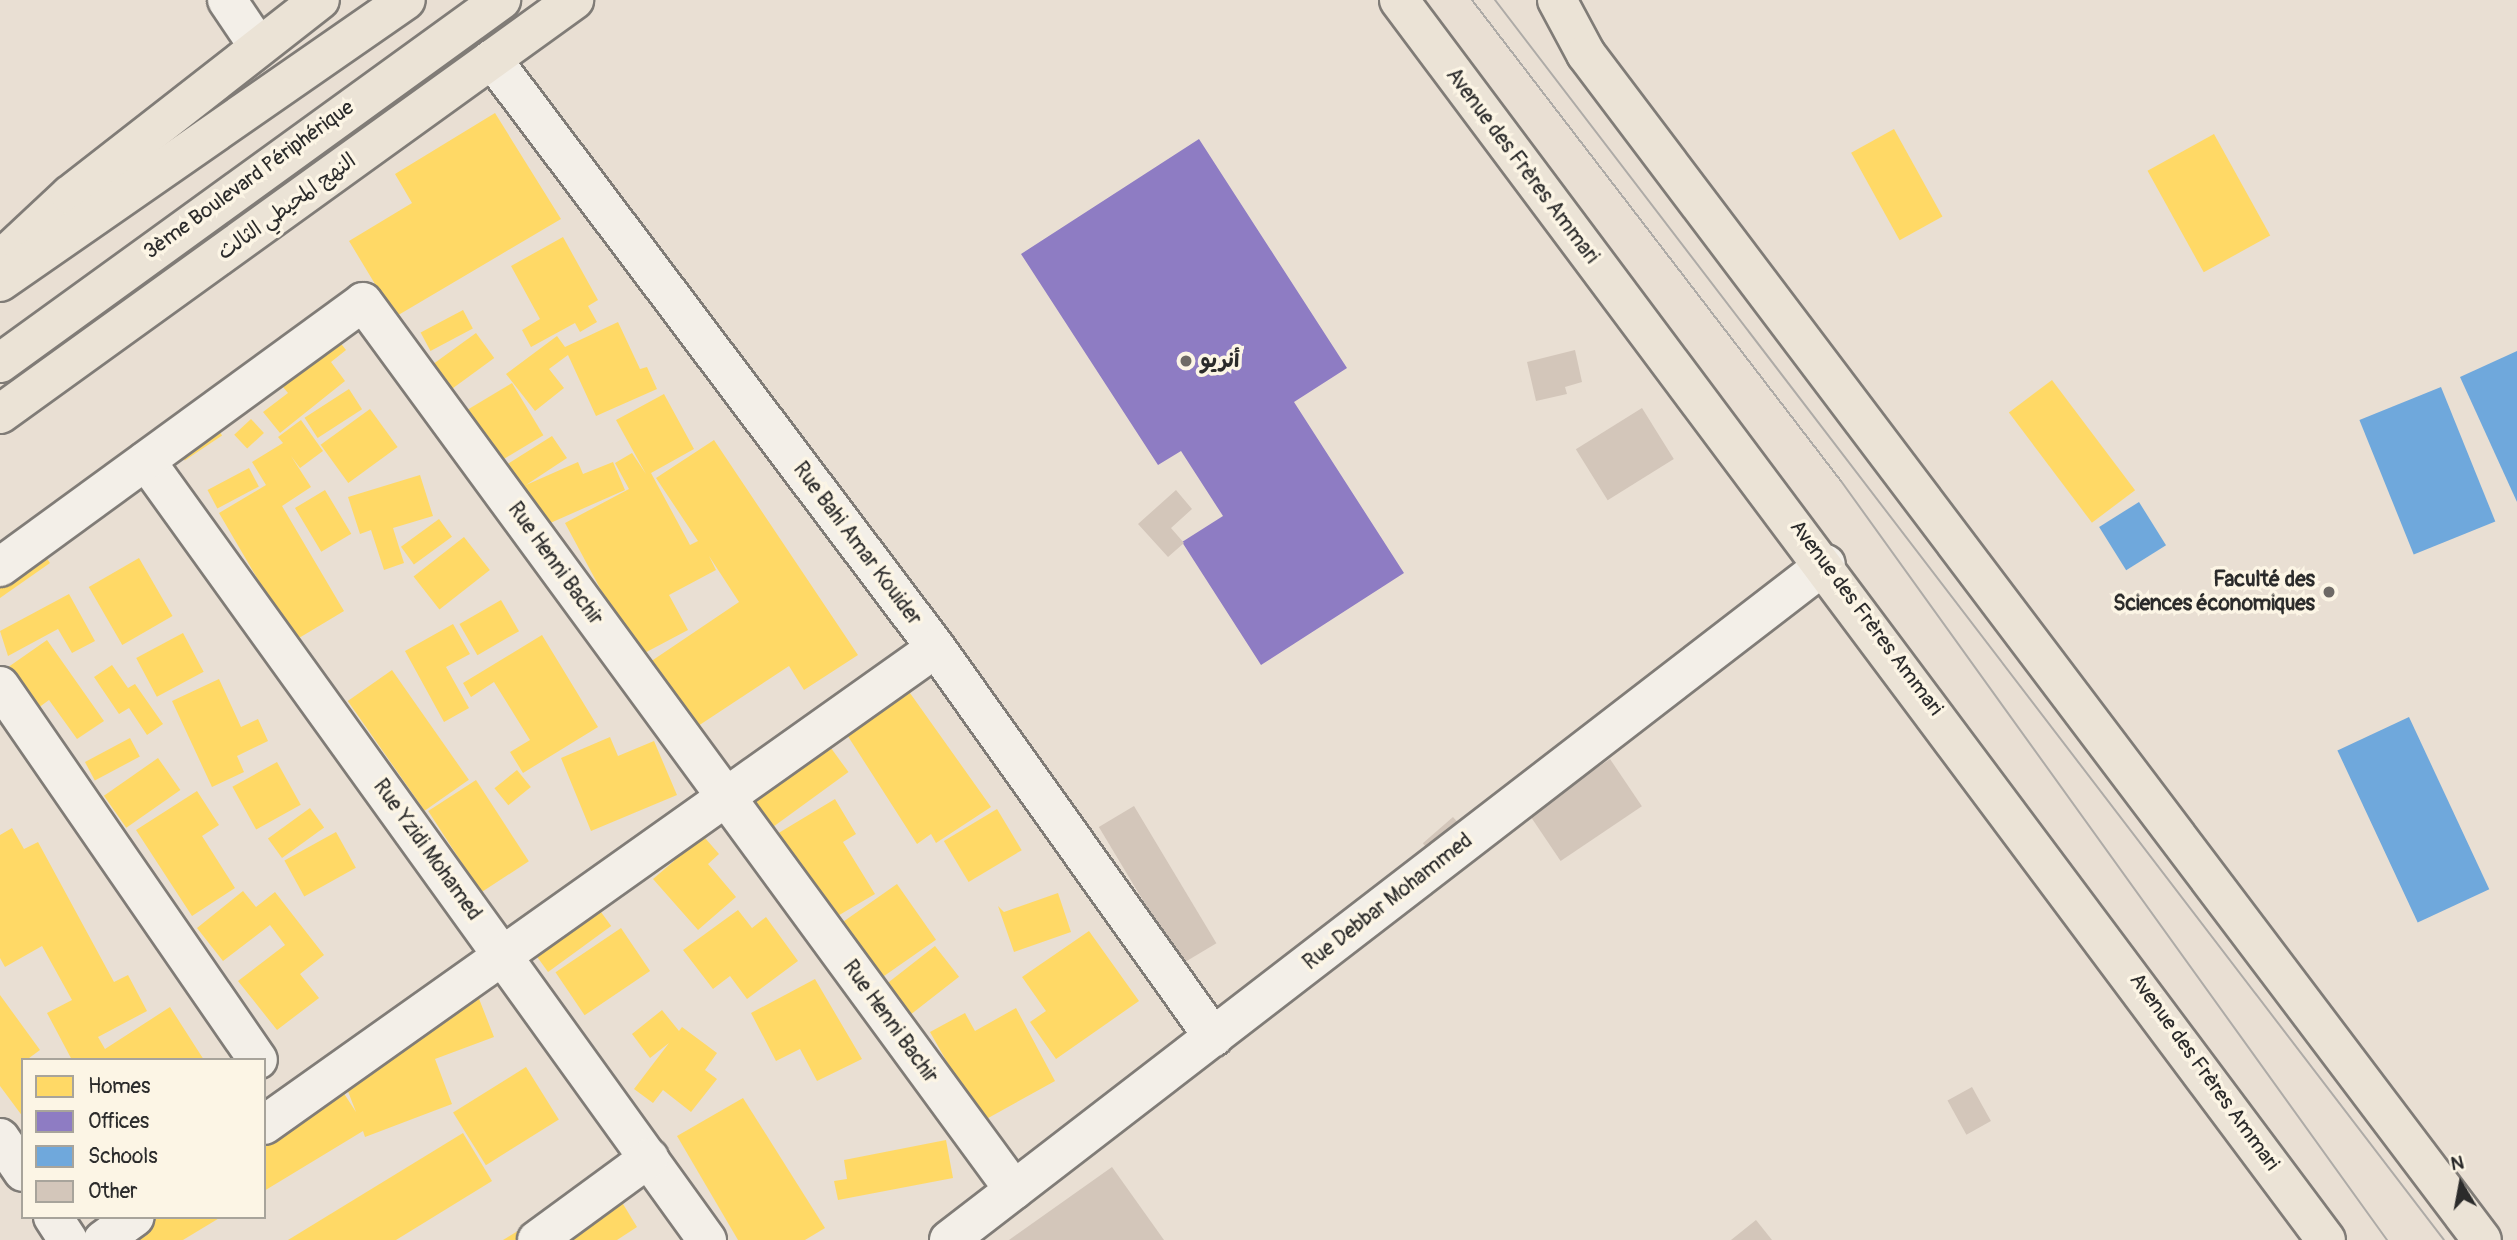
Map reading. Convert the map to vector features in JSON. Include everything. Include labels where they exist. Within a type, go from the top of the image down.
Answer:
[{"type":"main road","points":[[0,261],[71,195],[320,0]]},
{"type":"main road","points":[[0,282],[406,0]]},
{"type":"main road","name":"3ème Boulevard Périphérique","points":[[0,363],[501,0]]},
{"type":"main road","name":"النهج المحيطي الثالث","points":[[0,414],[574,0]]},
{"type":"main road","name":"Avenue des Frères Ammari","points":[[1399,0],[1826,564],[2326,1240]]},
{"type":"main road","points":[[1557,0],[1594,65],[2483,1240]]},
{"type":"street","points":[[227,0],[258,46]]},
{"type":"street","name":"Rue Bahi Amar Kouider","points":[[492,59],[936,648],[1213,1037]]},
{"type":"street","name":"Rue Henni Bachir","points":[[0,568],[363,302],[1014,1190]]},
{"type":"street","name":"Rue Yzidi Mohamed","points":[[146,461],[707,1240]]},
{"type":"street","name":"Rue Debbar Mohammed","points":[[949,1240],[1826,564]]},
{"type":"street","points":[[266,1075],[277,1116],[936,648]]},
{"type":"street","points":[[0,686],[257,1058]]},
{"type":"street","points":[[0,1138],[21,1169]]},
{"type":"street","points":[[537,1240],[649,1158]]},
{"type":"street","points":[[54,1219],[68,1240]]},
{"type":"street","points":[[103,1240],[132,1219]]},
{"type":"building: Homes","points":[[495,113],[561,219],[395,317],[349,241],[412,203],[395,174]]},
{"type":"building: Homes","points":[[1894,129],[1942,216],[1900,240],[1851,153]]},
{"type":"building: Homes","points":[[2214,134],[2270,235],[2204,272],[2148,171]]},
{"type":"building: Homes","points":[[563,237],[598,300],[588,306],[597,322],[580,332],[575,323],[531,347],[522,330],[540,319],[511,266]]},
{"type":"building: Homes","points":[[463,310],[473,329],[430,351],[421,333]]},
{"type":"building: Homes","points":[[316,312],[346,350],[331,362],[345,381],[280,433],[263,412],[288,393],[258,357]]},
{"type":"building: Homes","points":[[618,322],[640,369],[647,367],[657,389],[596,416],[568,355],[549,369],[564,388],[535,411],[506,374],[557,336],[565,347]]},
{"type":"building: Homes","points":[[476,333],[494,358],[452,389],[434,364]]},
{"type":"building: Homes","points":[[2052,380],[2135,490],[2092,523],[2009,412]]},
{"type":"building: Homes","points":[[512,383],[543,435],[499,462],[467,410]]},
{"type":"building: Homes","points":[[349,389],[362,409],[318,438],[305,418]]},
{"type":"building: Homes","points":[[664,394],[694,449],[651,473],[690,545],[698,541],[656,478],[714,440],[858,655],[804,690],[789,666],[695,728],[650,662],[739,602],[709,556],[716,570],[669,595],[688,630],[637,657],[565,523],[629,489],[615,463],[632,453],[646,474],[616,420]]},
{"type":"building: Homes","points":[[370,409],[398,447],[348,483],[321,445]]},
{"type":"building: Homes","points":[[207,413],[222,435],[185,461],[170,438]]},
{"type":"building: Homes","points":[[251,419],[264,433],[247,449],[234,435]]},
{"type":"building: Homes","points":[[301,420],[323,451],[300,468],[291,456],[311,487],[282,506],[344,611],[294,641],[219,513],[266,485],[252,462],[283,443],[278,437]]},
{"type":"building: Homes","points":[[552,436],[567,458],[526,485],[578,462],[583,474],[613,462],[625,490],[539,528],[506,465]]},
{"type":"building: Homes","points":[[249,468],[259,487],[217,509],[208,490]]},
{"type":"building: Homes","points":[[420,475],[433,516],[393,528],[404,563],[384,570],[371,530],[360,534],[348,497]]},
{"type":"building: Homes","points":[[325,490],[351,534],[321,552],[295,508]]},
{"type":"building: Homes","points":[[439,519],[452,537],[414,564],[401,547]]},
{"type":"building: Homes","points":[[464,537],[490,570],[439,609],[414,576]]},
{"type":"building: Homes","points":[[33,538],[50,563],[0,598],[0,561]]},
{"type":"building: Homes","points":[[139,558],[172,616],[122,645],[89,587]]},
{"type":"building: Homes","points":[[69,594],[95,641],[72,653],[58,629],[8,656],[0,631]]},
{"type":"building: Homes","points":[[501,600],[519,631],[477,655],[459,624]]},
{"type":"building: Homes","points":[[453,624],[470,654],[446,667],[469,708],[444,722],[405,651]]},
{"type":"building: Homes","points":[[183,633],[204,672],[157,697],[136,658]]},
{"type":"building: Homes","points":[[542,635],[598,727],[523,773],[510,752],[530,740],[494,682],[471,697],[463,683]]},
{"type":"building: Homes","points":[[47,640],[104,721],[77,739],[49,700],[34,711],[4,670]]},
{"type":"building: Homes","points":[[112,665],[128,688],[135,684],[163,724],[147,735],[129,708],[119,714],[94,677]]},
{"type":"building: Homes","points":[[392,670],[469,780],[425,811],[348,701]]},
{"type":"building: Homes","points":[[219,679],[241,727],[258,719],[268,741],[237,756],[244,772],[212,787],[172,701]]},
{"type":"building: Homes","points":[[905,686],[991,807],[936,843],[931,834],[917,844],[842,727]]},
{"type":"building: Homes","points":[[815,726],[849,772],[767,831],[733,785]]},
{"type":"building: Homes","points":[[610,737],[618,756],[654,741],[677,795],[591,831],[561,758]]},
{"type":"building: Homes","points":[[130,738],[140,757],[95,780],[85,762]]},
{"type":"building: Homes","points":[[158,758],[180,790],[126,828],[104,796]]},
{"type":"building: Homes","points":[[277,762],[301,805],[256,830],[232,787]]},
{"type":"building: Homes","points":[[517,770],[531,787],[508,805],[494,788]]},
{"type":"building: Homes","points":[[476,780],[529,861],[481,892],[428,811]]},
{"type":"building: Homes","points":[[197,791],[219,825],[202,836],[235,888],[192,916],[136,830]]},
{"type":"building: Homes","points":[[835,799],[856,834],[843,842],[875,894],[824,924],[772,837]]},
{"type":"building: Homes","points":[[310,808],[324,827],[282,858],[268,839]]},
{"type":"building: Homes","points":[[997,809],[1022,850],[969,882],[944,841]]},
{"type":"building: Homes","points":[[692,823],[719,854],[708,864],[736,897],[698,930],[653,879],[674,861],[663,848]]},
{"type":"building: Homes","points":[[12,828],[24,849],[38,842],[114,982],[128,975],[147,1011],[98,1037],[105,1049],[170,1007],[203,1058],[71,1058],[47,1013],[72,1000],[42,946],[5,967],[0,958],[0,835]]},
{"type":"building: Homes","points":[[336,832],[356,868],[304,896],[284,861]]},
{"type":"building: Homes","points":[[897,884],[936,940],[870,986],[831,930]]},
{"type":"building: Homes","points":[[243,891],[256,907],[275,892],[324,955],[300,974],[319,998],[277,1030],[238,981],[285,945],[270,925],[223,961],[197,928]]},
{"type":"building: Homes","points":[[1058,893],[1071,932],[1014,952],[998,906],[1004,912]]},
{"type":"building: Homes","points":[[590,897],[611,926],[548,972],[527,943]]},
{"type":"building: Homes","points":[[738,910],[752,928],[766,917],[798,961],[747,999],[730,976],[713,989],[683,950]]},
{"type":"building: Homes","points":[[621,928],[650,971],[585,1015],[556,972]]},
{"type":"building: Homes","points":[[1089,931],[1139,1001],[1056,1059],[1030,1022],[1046,1011],[1022,977]]},
{"type":"building: Homes","points":[[935,946],[959,977],[901,1022],[877,991]]},
{"type":"building: Homes","points":[[815,979],[862,1059],[817,1081],[800,1049],[776,1061],[751,1013]]},
{"type":"building: Homes","points":[[474,986],[494,1037],[435,1059],[452,1104],[365,1137],[363,1131],[266,1190],[266,1139],[343,1092],[356,1112],[335,1058],[371,1044],[365,1028]]},
{"type":"building: Homes","points":[[0,995],[40,1050],[29,1058],[21,1058],[21,1114],[0,1086]]},
{"type":"building: Homes","points":[[1016,1008],[1055,1081],[981,1122],[930,1032],[965,1013],[975,1031]]},
{"type":"building: Homes","points":[[662,1010],[679,1031],[682,1027],[717,1053],[705,1070],[717,1079],[691,1112],[663,1090],[653,1103],[634,1089],[669,1043],[650,1058],[632,1034]]},
{"type":"building: Homes","points":[[526,1067],[559,1120],[486,1165],[453,1113]]},
{"type":"building: Homes","points":[[743,1098],[825,1228],[805,1240],[738,1240],[677,1136]]},
{"type":"building: Homes","points":[[463,1133],[492,1181],[396,1240],[288,1240]]},
{"type":"building: Homes","points":[[946,1140],[953,1178],[838,1200],[834,1181],[847,1179],[844,1160]]},
{"type":"building: Homes","points":[[606,1176],[637,1227],[617,1240],[503,1240]]},
{"type":"building: Homes","points":[[135,1219],[218,1219],[183,1240],[101,1240]]},
{"type":"building: Offices","points":[[1199,139],[1347,368],[1294,402],[1404,573],[1261,665],[1182,542],[1223,516],[1181,451],[1158,465],[1021,254]]},
{"type":"building: Schools","points":[[2517,351],[2517,502],[2460,377]]},
{"type":"building: Schools","points":[[2441,387],[2495,521],[2414,554],[2359,420]]},
{"type":"building: Schools","points":[[2139,502],[2166,545],[2126,570],[2099,527]]},
{"type":"building: Schools","points":[[2409,717],[2489,889],[2418,923],[2337,750]]},
{"type":"building: Other","points":[[1575,350],[1582,382],[1565,387],[1567,394],[1536,401],[1527,362]]},
{"type":"building: Other","points":[[1642,408],[1674,459],[1608,500],[1576,449]]},
{"type":"building: Other","points":[[1176,490],[1192,509],[1171,528],[1184,543],[1168,557],[1138,524]]},
{"type":"building: Other","points":[[1610,759],[1642,806],[1561,861],[1529,814]]},
{"type":"building: Other","points":[[1134,806],[1216,943],[1181,964],[1099,827]]},
{"type":"building: Other","points":[[1453,817],[1468,834],[1438,861],[1423,843]]},
{"type":"building: Other","points":[[1972,1087],[1991,1121],[1966,1135],[1948,1101]]},
{"type":"building: Other","points":[[1112,1167],[1164,1240],[1009,1240]]},
{"type":"building: Other","points":[[1756,1220],[1772,1240],[1731,1240]]},
{"type":"tram line","points":[[1472,0],[1841,481],[2387,1240]]},
{"type":"tram line","points":[[1495,0],[2444,1240]]},
{"type":"place","name":"أنريو","points":[[1186,361]]},
{"type":"place","name":"Faculté des Sciences économiques","points":[[2329,592]]}]
